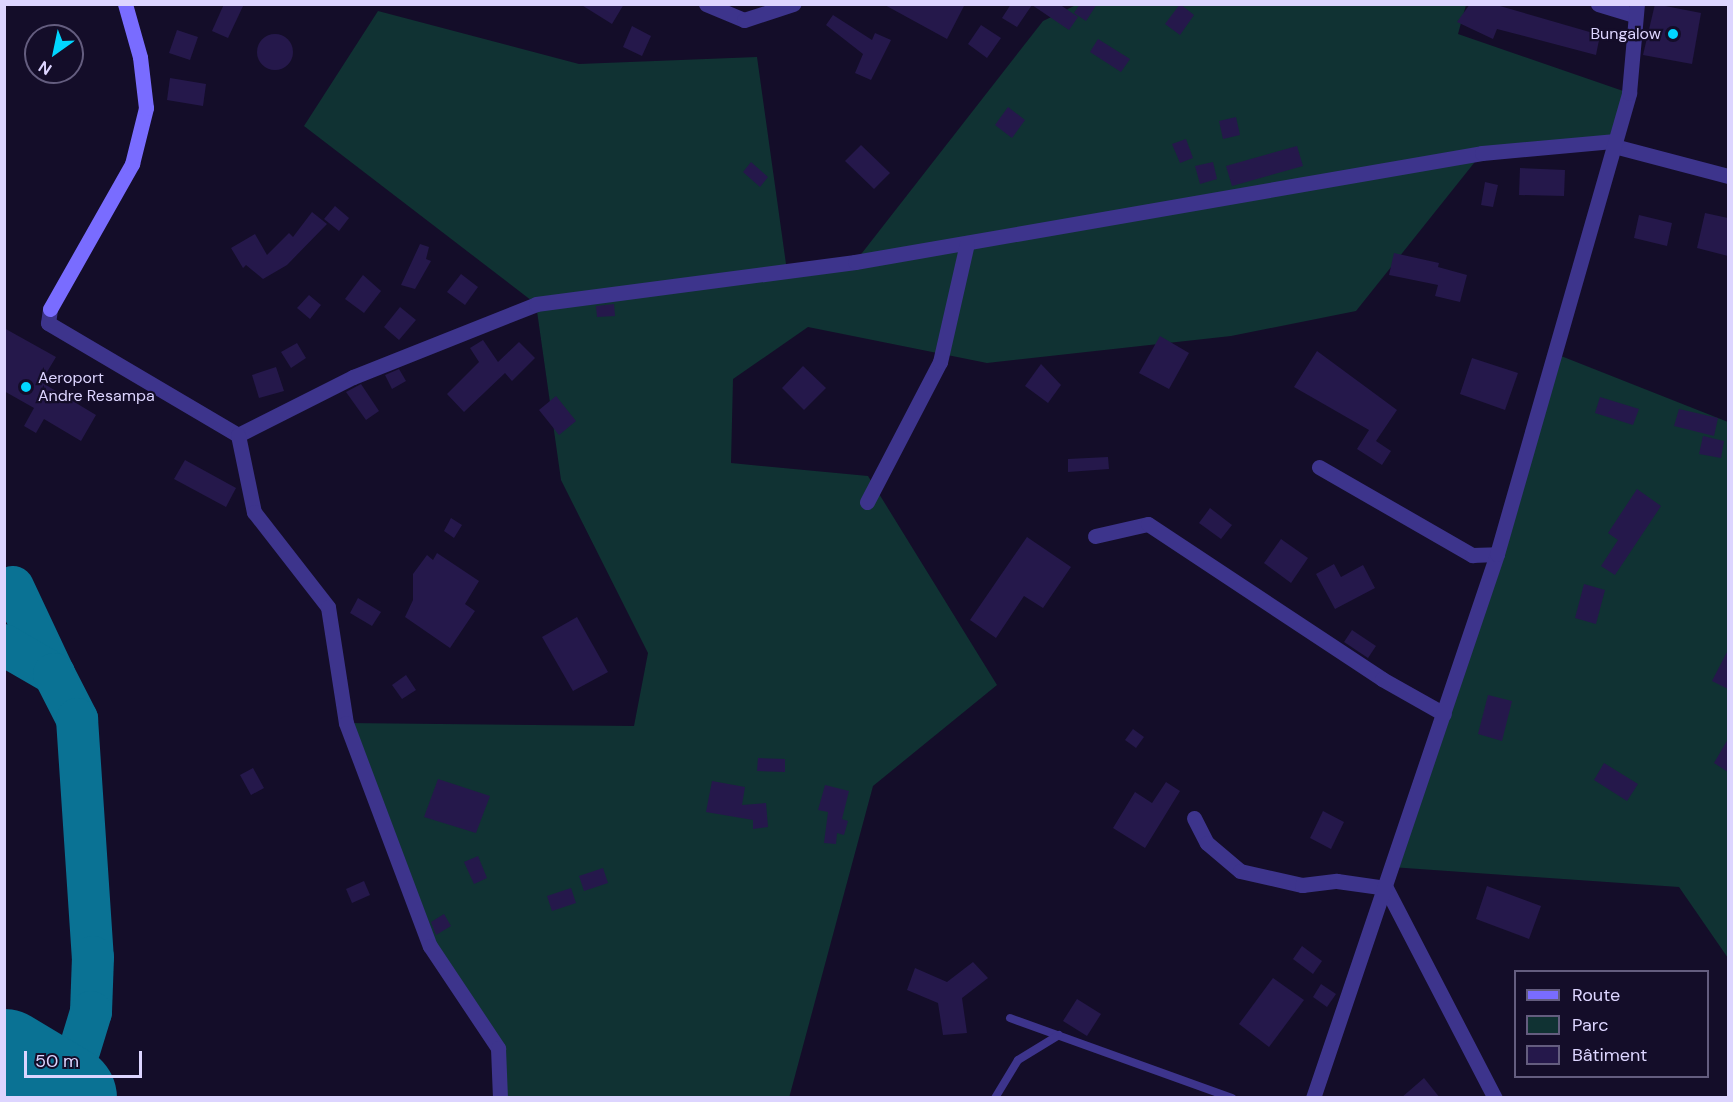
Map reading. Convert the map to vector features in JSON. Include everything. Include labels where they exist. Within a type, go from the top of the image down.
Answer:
[{"type":"street","points":[[125,4],[140,57],[144,119],[132,164],[50,309],[48,322],[238,435],[254,512],[328,607],[346,723],[430,946],[498,1048],[500,1098]]},
{"type":"street","points":[[706,4],[744,20],[793,4]]},
{"type":"street","points":[[1313,1098],[1386,888],[1497,554],[1629,93],[1635,10],[1598,4]]},
{"type":"street","points":[[238,435],[353,377],[536,304],[967,243],[1482,153],[1615,143],[1728,176]]},
{"type":"street","points":[[867,502],[940,362],[967,243]]},
{"type":"street","points":[[1319,467],[1472,555],[1497,554]]},
{"type":"street","points":[[1095,536],[1148,524],[1382,679],[1444,714]]},
{"type":"street","points":[[1194,818],[1207,843],[1240,871],[1302,885],[1337,881],[1386,888]]},
{"type":"street","points":[[1386,888],[1494,1098]]},
{"type":"lane","points":[[1010,1018],[1232,1098]]},
{"type":"lane","points":[[995,1098],[1017,1060],[1059,1035]]},
{"type":"green space","points":[[1076,5],[1466,5],[1458,34],[1629,93],[1615,141],[1482,153],[1356,311],[1231,336],[987,363],[808,327],[733,379],[731,463],[868,476],[997,685],[873,786],[789,1098],[500,1097],[498,1048],[430,946],[346,723],[634,726],[648,653],[561,480],[536,304],[304,126],[378,11],[579,64],[757,57],[787,271],[855,262],[1043,21]]},
{"type":"green space","points":[[1556,354],[1728,422],[1728,958],[1679,887],[1391,867]]},
{"type":"building","points":[[224,4],[244,4],[228,38],[212,31]]},
{"type":"building","points":[[580,4],[624,4],[612,24]]},
{"type":"building","points":[[883,4],[965,4],[947,39]]},
{"type":"building","points":[[1011,4],[1059,4],[1078,17],[1069,30],[1032,5],[1017,27],[1002,18]]},
{"type":"building","points":[[1080,4],[1097,4],[1086,21],[1074,13]]},
{"type":"building","points":[[1180,4],[1194,15],[1180,35],[1165,24]]},
{"type":"building","points":[[1470,4],[1493,4],[1600,35],[1596,55],[1497,29],[1493,39],[1457,22]]},
{"type":"building","name":"Bungalow","points":[[1655,4],[1701,13],[1692,64],[1643,55]]},
{"type":"building","points":[[833,15],[872,40],[875,33],[891,40],[871,80],[855,73],[863,54],[826,25]]},
{"type":"building","points":[[981,25],[1001,38],[987,58],[968,44]]},
{"type":"building","points":[[632,26],[651,36],[642,56],[623,47]]},
{"type":"building","points":[[177,30],[198,37],[190,60],[169,53]]},
{"type":"building","points":[[275,34],[287,40],[293,52],[287,64],[275,70],[263,64],[257,52],[263,40]]},
{"type":"building","points":[[1098,39],[1130,59],[1121,72],[1090,52]]},
{"type":"building","points":[[170,78],[206,84],[203,106],[167,100]]},
{"type":"building","points":[[1008,107],[1025,120],[1012,138],[995,125]]},
{"type":"building","points":[[1236,117],[1240,135],[1223,139],[1219,121]]},
{"type":"building","points":[[1186,139],[1193,158],[1180,163],[1172,144]]},
{"type":"building","points":[[861,145],[890,173],[874,189],[845,161]]},
{"type":"building","points":[[1297,146],[1303,166],[1232,186],[1226,166]]},
{"type":"building","points":[[751,162],[768,177],[760,187],[743,172]]},
{"type":"building","points":[[1213,162],[1217,179],[1200,184],[1195,166]]},
{"type":"building","points":[[1520,168],[1565,170],[1564,196],[1519,195]]},
{"type":"building","points":[[1485,182],[1498,185],[1493,207],[1481,205]]},
{"type":"building","points":[[335,206],[349,218],[339,231],[324,219]]},
{"type":"building","points":[[312,212],[327,224],[287,265],[263,279],[246,265],[243,268],[231,248],[255,234],[267,255],[289,233],[293,237]]},
{"type":"building","points":[[1705,213],[1728,218],[1728,256],[1697,248]]},
{"type":"building","points":[[1639,215],[1672,223],[1667,246],[1634,238]]},
{"type":"building","points":[[420,244],[429,247],[426,259],[431,261],[415,289],[401,285]]},
{"type":"building","points":[[1394,253],[1439,263],[1438,267],[1467,275],[1460,302],[1435,296],[1438,285],[1389,275]]},
{"type":"building","points":[[461,274],[478,287],[465,305],[447,292]]},
{"type":"building","points":[[363,275],[381,291],[364,313],[345,299]]},
{"type":"building","points":[[309,295],[321,305],[310,319],[297,308]]},
{"type":"building","points":[[614,304],[615,316],[597,317],[596,306]]},
{"type":"building","points":[[400,307],[416,320],[399,340],[384,327]]},
{"type":"building","name":"Aeroport Andre Resampa","points":[[4,328],[56,357],[41,382],[96,415],[81,441],[44,419],[36,433],[24,426],[34,408],[4,391]]},
{"type":"building","points":[[1160,336],[1189,353],[1169,389],[1139,373]]},
{"type":"building","points":[[483,340],[498,362],[519,342],[535,358],[512,381],[505,373],[464,412],[447,394],[479,362],[470,348]]},
{"type":"building","points":[[297,343],[306,358],[291,368],[281,352]]},
{"type":"building","points":[[1317,351],[1397,410],[1376,441],[1391,451],[1382,465],[1357,449],[1369,430],[1294,387]]},
{"type":"building","points":[[1472,358],[1518,373],[1505,410],[1460,394]]},
{"type":"building","points":[[1041,364],[1061,385],[1048,403],[1025,386]]},
{"type":"building","points":[[803,366],[826,388],[804,410],[782,388]]},
{"type":"building","points":[[276,367],[284,391],[259,398],[252,375]]},
{"type":"building","points":[[399,369],[406,381],[392,389],[385,375]]},
{"type":"building","points":[[361,384],[379,411],[366,420],[346,392]]},
{"type":"building","points":[[556,396],[576,421],[559,435],[539,410]]},
{"type":"building","points":[[1600,397],[1639,409],[1633,425],[1595,413]]},
{"type":"building","points":[[1679,409],[1718,418],[1714,436],[1674,426]]},
{"type":"building","points":[[1703,436],[1724,441],[1721,458],[1699,454]]},
{"type":"building","points":[[1108,457],[1109,469],[1068,472],[1068,459]]},
{"type":"building","points":[[185,460],[236,488],[226,507],[174,479]]},
{"type":"building","points":[[1637,489],[1661,506],[1615,575],[1601,566],[1618,540],[1608,533]]},
{"type":"building","points":[[1210,508],[1232,525],[1221,539],[1199,523]]},
{"type":"building","points":[[451,518],[462,525],[454,538],[444,531]]},
{"type":"building","points":[[1027,537],[1071,567],[1043,608],[1024,596],[996,638],[970,620]]},
{"type":"building","points":[[1281,539],[1308,558],[1291,583],[1264,563]]},
{"type":"building","points":[[437,553],[479,581],[465,604],[475,611],[450,648],[405,617],[413,600],[413,574],[427,555],[433,560]]},
{"type":"building","points":[[1334,564],[1341,577],[1363,565],[1375,588],[1335,609],[1316,574]]},
{"type":"building","points":[[1584,584],[1605,590],[1596,624],[1575,618]]},
{"type":"building","points":[[358,598],[381,612],[372,626],[350,613]]},
{"type":"building","points":[[577,617],[608,672],[573,691],[542,637]]},
{"type":"building","points":[[1352,630],[1376,646],[1368,658],[1344,642]]},
{"type":"building","points":[[1728,650],[1728,689],[1712,681]]},
{"type":"building","points":[[406,675],[416,690],[402,699],[392,685]]},
{"type":"building","points":[[1488,695],[1512,701],[1502,741],[1478,734]]},
{"type":"building","points":[[1133,729],[1144,737],[1136,748],[1125,740]]},
{"type":"building","points":[[1728,739],[1728,772],[1714,763]]},
{"type":"building","points":[[758,758],[785,759],[785,772],[757,771]]},
{"type":"building","points":[[1604,763],[1638,784],[1627,801],[1594,780]]},
{"type":"building","points":[[253,768],[264,788],[251,795],[240,775]]},
{"type":"building","points":[[438,779],[490,796],[476,833],[424,817]]},
{"type":"building","points":[[712,781],[745,787],[742,805],[766,803],[768,827],[753,829],[753,820],[706,812]]},
{"type":"building","points":[[1166,782],[1180,791],[1145,848],[1113,828],[1135,792],[1152,803]]},
{"type":"building","points":[[825,785],[849,791],[842,819],[848,821],[844,835],[837,833],[836,844],[824,843],[828,812],[818,810]]},
{"type":"building","points":[[1323,811],[1344,822],[1331,849],[1310,838]]},
{"type":"building","points":[[478,856],[487,878],[474,884],[464,862]]},
{"type":"building","points":[[603,868],[608,883],[584,891],[579,876]]},
{"type":"building","points":[[364,881],[370,895],[352,903],[346,889]]},
{"type":"building","points":[[1487,886],[1541,906],[1529,939],[1476,919]]},
{"type":"building","points":[[571,888],[576,903],[552,911],[547,896]]},
{"type":"building","points":[[444,914],[451,926],[436,935],[431,922]]},
{"type":"building","points":[[1302,946],[1322,961],[1313,974],[1293,959]]},
{"type":"building","points":[[973,962],[988,978],[962,998],[967,1033],[943,1035],[938,1003],[907,990],[915,968],[947,982]]},
{"type":"building","points":[[1273,978],[1304,1000],[1269,1047],[1239,1024]]},
{"type":"building","points":[[1321,984],[1336,994],[1327,1007],[1313,997]]},
{"type":"building","points":[[1077,999],[1101,1014],[1087,1036],[1063,1021]]},
{"type":"building","points":[[1424,1078],[1440,1098],[1401,1098]]},
{"type":"taxiway","points":[[13,587],[54,674]]},
{"type":"taxiway","points":[[4,645],[54,674],[77,719],[93,957],[91,1012],[80,1049]]},
{"type":"runway","points":[[4,1062],[64,1098]]},
{"type":"place","name":"Bungalow","points":[[1673,34]]},
{"type":"place","name":"Aeroport Andre Resampa","points":[[26,387]]}]
